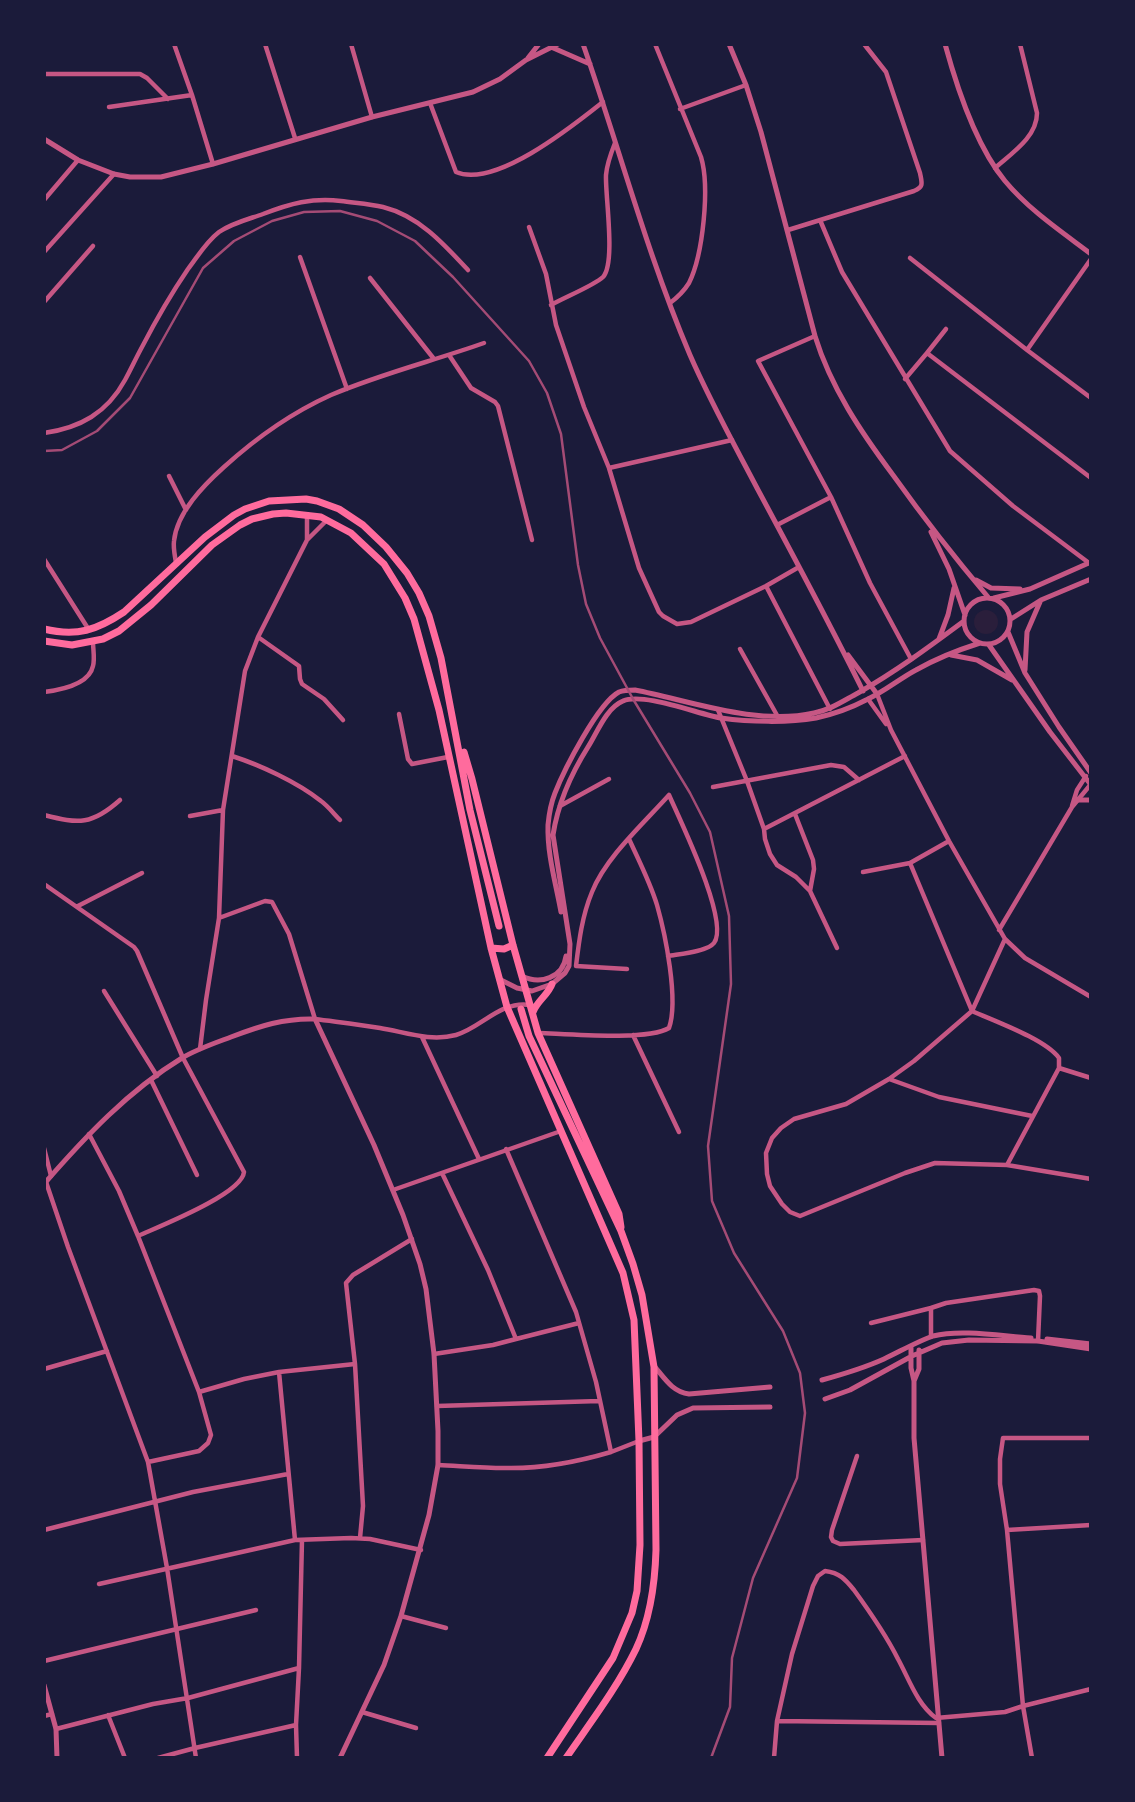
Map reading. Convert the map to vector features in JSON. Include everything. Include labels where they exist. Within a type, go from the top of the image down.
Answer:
[{"type":"highway","points":[[44,629],[89,631],[113,620],[205,537],[245,509],[270,501],[296,499],[317,501],[351,516],[386,547],[407,573],[429,616],[465,785],[499,926]]},
{"type":"highway","points":[[44,642],[72,645],[110,636],[132,622],[151,605],[206,549],[240,525],[273,514],[307,514],[328,519],[351,533],[384,564],[398,585],[414,619],[439,710],[491,948],[507,1007],[623,1273],[634,1320],[639,1441],[640,1565],[637,1591],[632,1613],[613,1658],[547,1758]]},
{"type":"highway","points":[[455,728],[472,779],[538,1033],[619,1214],[621,1231]]},
{"type":"highway","points":[[491,948],[504,949],[513,945]]},
{"type":"highway","points":[[531,1009],[549,992],[552,985]]},
{"type":"highway","points":[[520,1009],[529,1036],[621,1231],[642,1295],[654,1367],[656,1576],[646,1622],[624,1673],[566,1758]]},
{"type":"street","points":[[174,44],[213,164]]},
{"type":"street","points":[[264,44],[295,138]]},
{"type":"street","points":[[351,44],[372,117]]},
{"type":"street","points":[[526,60],[539,44]]},
{"type":"street","points":[[583,44],[670,303],[703,383],[863,690],[891,730]]},
{"type":"street","points":[[655,44],[703,165],[706,193],[705,214],[693,272],[684,291],[670,303]]},
{"type":"street","points":[[729,44],[761,132],[826,370],[863,434],[927,523],[973,579],[991,598],[1002,603],[1008,610],[1011,620],[1008,632],[1001,639],[989,645],[980,643],[966,631],[955,585],[927,523]]},
{"type":"street","points":[[788,230],[920,189],[922,184],[886,72],[864,44]]},
{"type":"street","points":[[945,44],[973,125],[995,168],[1020,197],[1091,257],[1027,350]]},
{"type":"street","points":[[995,168],[1030,135],[1037,120],[1020,44]]},
{"type":"street","points":[[44,139],[78,160],[114,174],[161,177],[485,87],[555,45],[590,64]]},
{"type":"street","points":[[44,74],[140,74],[167,99]]},
{"type":"street","points":[[680,109],[746,85]]},
{"type":"street","points":[[109,107],[192,95]]},
{"type":"street","points":[[430,103],[456,172],[470,175],[485,173],[531,154],[603,101]]},
{"type":"street","points":[[551,305],[602,278],[608,271],[606,171],[616,142]]},
{"type":"street","points":[[44,200],[78,160]]},
{"type":"street","points":[[44,252],[114,174]]},
{"type":"street","points":[[44,433],[78,425],[109,403],[125,380],[160,314],[201,250],[219,233],[239,223],[306,201],[334,200],[383,207],[407,216],[427,230],[468,270]]},
{"type":"street","points":[[820,220],[842,272],[954,456],[1013,506],[1090,563]]},
{"type":"street","points":[[529,227],[542,258],[556,325],[584,407],[609,468],[639,568],[659,612],[677,624],[691,622],[799,567]]},
{"type":"street","points":[[44,302],[93,246]]},
{"type":"street","points":[[300,257],[347,389]]},
{"type":"street","points":[[910,258],[1091,398]]},
{"type":"street","points":[[370,278],[434,359]]},
{"type":"street","points":[[905,379],[946,329]]},
{"type":"street","points":[[815,336],[758,360],[831,497],[870,583],[912,660]]},
{"type":"street","points":[[176,564],[174,539],[186,510],[209,480],[261,435],[302,410],[347,389],[484,343]]},
{"type":"street","points":[[928,353],[1091,478]]},
{"type":"street","points":[[449,355],[471,388],[498,406],[532,540]]},
{"type":"street","points":[[609,468],[732,440]]},
{"type":"street","points":[[169,476],[186,510]]},
{"type":"street","points":[[777,525],[831,497]]},
{"type":"street","points":[[307,514],[307,540]]},
{"type":"street","points":[[200,1049],[219,918],[223,810],[244,671],[258,637],[307,540],[328,519]]},
{"type":"street","points":[[44,559],[89,631]]},
{"type":"street","points":[[570,966],[548,835],[549,818],[556,791],[584,738],[612,697],[623,690],[635,690],[718,710],[779,718],[830,709],[912,660],[938,641],[964,618],[969,606],[978,599],[1030,589],[1090,563]]},
{"type":"street","points":[[973,579],[991,588],[1030,589]]},
{"type":"street","points":[[1011,620],[1041,600],[1091,579]]},
{"type":"street","points":[[938,641],[955,585]]},
{"type":"street","points":[[766,586],[830,709]]},
{"type":"street","points":[[1025,673],[1027,632],[1041,600]]},
{"type":"street","points":[[1008,632],[1025,673],[1091,772],[1077,790],[1072,807]]},
{"type":"street","points":[[258,637],[299,666],[302,684],[324,699],[343,720]]},
{"type":"street","points":[[44,692],[56,691],[87,677],[93,665],[93,641]]},
{"type":"street","points":[[570,966],[568,930],[553,835],[559,807],[569,781],[605,719],[620,702],[640,699],[721,718],[808,719],[824,716],[868,699],[913,671],[948,654],[980,643]]},
{"type":"street","points":[[840,644],[877,694],[891,730],[949,841],[1005,939],[1025,958],[1091,997]]},
{"type":"street","points":[[989,645],[1091,784],[1072,807],[999,930]]},
{"type":"street","points":[[740,649],[779,718]]},
{"type":"street","points":[[948,654],[977,660],[1014,681]]},
{"type":"street","points":[[718,710],[747,781],[764,829],[767,847],[777,865],[796,877],[810,891],[838,948]]},
{"type":"street","points":[[399,714],[408,759],[412,764],[449,757]]},
{"type":"street","points":[[232,756],[254,763],[288,780],[320,800],[340,820]]},
{"type":"street","points":[[764,829],[905,756]]},
{"type":"street","points":[[713,787],[831,765],[844,767],[859,779]]},
{"type":"street","points":[[559,807],[609,779]]},
{"type":"street","points":[[498,978],[526,991],[552,985],[565,973],[570,966],[591,893],[603,872],[669,796],[699,862],[715,912],[717,932],[716,940],[711,946],[668,956]]},
{"type":"street","points":[[44,815],[83,821],[101,815],[120,800]]},
{"type":"street","points":[[1078,800],[1091,800]]},
{"type":"street","points":[[190,816],[223,810]]},
{"type":"street","points":[[795,814],[813,860],[810,891]]},
{"type":"street","points":[[538,1033],[633,1035],[660,1032],[669,1028],[672,999],[668,956],[657,906],[629,839]]},
{"type":"street","points":[[863,872],[910,863],[949,841]]},
{"type":"street","points":[[910,863],[972,1011],[1050,1048],[1059,1058],[1059,1068],[1007,1165]]},
{"type":"street","points":[[78,906],[142,873]]},
{"type":"street","points":[[44,884],[137,951],[183,1058],[243,1167],[244,1177],[218,1198],[138,1236]]},
{"type":"street","points":[[219,918],[265,901],[272,902],[289,934],[315,1019],[393,1190],[421,1264],[426,1289],[434,1354],[438,1465],[421,1550],[401,1616],[384,1665],[340,1758]]},
{"type":"street","points":[[1005,939],[972,1011],[914,1061],[846,1104],[794,1119],[781,1128],[772,1138],[766,1153],[769,1181],[776,1196],[790,1212],[800,1216],[855,1192],[935,1163],[1007,1165],[1091,1179]]},
{"type":"street","points":[[522,976],[536,981],[547,979],[570,966],[627,969]]},
{"type":"street","points":[[104,992],[157,1076]]},
{"type":"street","points":[[196,1758],[148,1462],[45,1183],[89,1134],[151,1080],[200,1049],[268,1024],[295,1019],[315,1019],[372,1026],[422,1037],[455,1035],[507,1007],[522,1004],[531,1009]]},
{"type":"street","points":[[633,1035],[679,1132]]},
{"type":"street","points":[[422,1037],[479,1159]]},
{"type":"street","points":[[1059,1068],[1091,1078]]},
{"type":"street","points":[[889,1079],[939,1097],[1032,1116]]},
{"type":"street","points":[[151,1080],[197,1175]]},
{"type":"street","points":[[393,1190],[561,1131]]},
{"type":"street","points":[[89,1134],[119,1191],[138,1236],[199,1392],[211,1435],[208,1443],[199,1451],[148,1462]]},
{"type":"street","points":[[44,1148],[51,1176]]},
{"type":"street","points":[[506,1149],[569,1294],[596,1382],[611,1452]]},
{"type":"street","points":[[442,1173],[488,1270],[516,1339]]},
{"type":"street","points":[[360,1538],[363,1506],[355,1364],[346,1283],[353,1275],[412,1239]]},
{"type":"street","points":[[871,1323],[946,1303],[1037,1290],[1040,1293],[1041,1308],[1038,1340]]},
{"type":"street","points":[[931,1308],[931,1337]]},
{"type":"street","points":[[434,1354],[493,1345],[579,1323]]},
{"type":"street","points":[[822,1380],[857,1370],[931,1337],[960,1333],[1091,1346]]},
{"type":"street","points":[[824,1399],[850,1391],[933,1346],[969,1340],[1038,1340]]},
{"type":"street","points":[[914,1381],[919,1369],[918,1343]]},
{"type":"street","points":[[911,1346],[914,1438],[942,1758]]},
{"type":"street","points":[[44,1369],[107,1350]]},
{"type":"street","points":[[199,1392],[279,1372],[355,1364]]},
{"type":"street","points":[[654,1367],[671,1386],[683,1393],[770,1387]]},
{"type":"street","points":[[279,1372],[295,1540]]},
{"type":"street","points":[[437,1406],[599,1401]]},
{"type":"street","points":[[438,1465],[506,1468],[590,1458],[654,1437],[677,1415],[693,1408],[770,1407]]},
{"type":"street","points":[[1032,1758],[1023,1706],[1007,1530],[1000,1484],[1003,1438],[1091,1438]]},
{"type":"street","points":[[857,1456],[832,1530],[831,1537],[834,1541],[841,1544],[923,1540]]},
{"type":"street","points":[[44,1530],[193,1492],[288,1474]]},
{"type":"street","points":[[1007,1530],[1091,1525]]},
{"type":"street","points":[[99,1584],[295,1540],[360,1538],[421,1550]]},
{"type":"street","points":[[297,1758],[302,1540]]},
{"type":"street","points":[[774,1758],[777,1721],[792,1654],[813,1586],[818,1576],[825,1571],[836,1572],[846,1580],[897,1657],[920,1701],[939,1721]]},
{"type":"street","points":[[44,1661],[256,1610]]},
{"type":"street","points":[[401,1616],[446,1628]]},
{"type":"street","points":[[56,1729],[299,1668]]},
{"type":"street","points":[[44,1685],[56,1729],[57,1758]]},
{"type":"street","points":[[777,1721],[939,1721],[1005,1712],[1091,1689]]},
{"type":"street","points":[[362,1712],[416,1728]]},
{"type":"street","points":[[44,1716],[52,1714]]},
{"type":"street","points":[[107,1715],[125,1758]]},
{"type":"street","points":[[158,1758],[296,1725]]},
{"type":"shaded area","points":[[986,610],[994,614],[998,622],[994,630],[986,634],[978,630],[974,622],[978,614]]},
{"type":"railway","points":[[44,451],[62,450],[97,431],[130,398],[203,268],[234,241],[272,221],[304,212],[340,211],[377,221],[415,241],[453,277],[529,361],[547,393],[561,434],[578,565],[586,604],[600,638],[633,699],[690,793],[710,832],[729,916],[731,984],[708,1146],[712,1201],[734,1253],[783,1331],[800,1373],[805,1413],[797,1478],[753,1578],[732,1658],[730,1707],[711,1758]]}]
